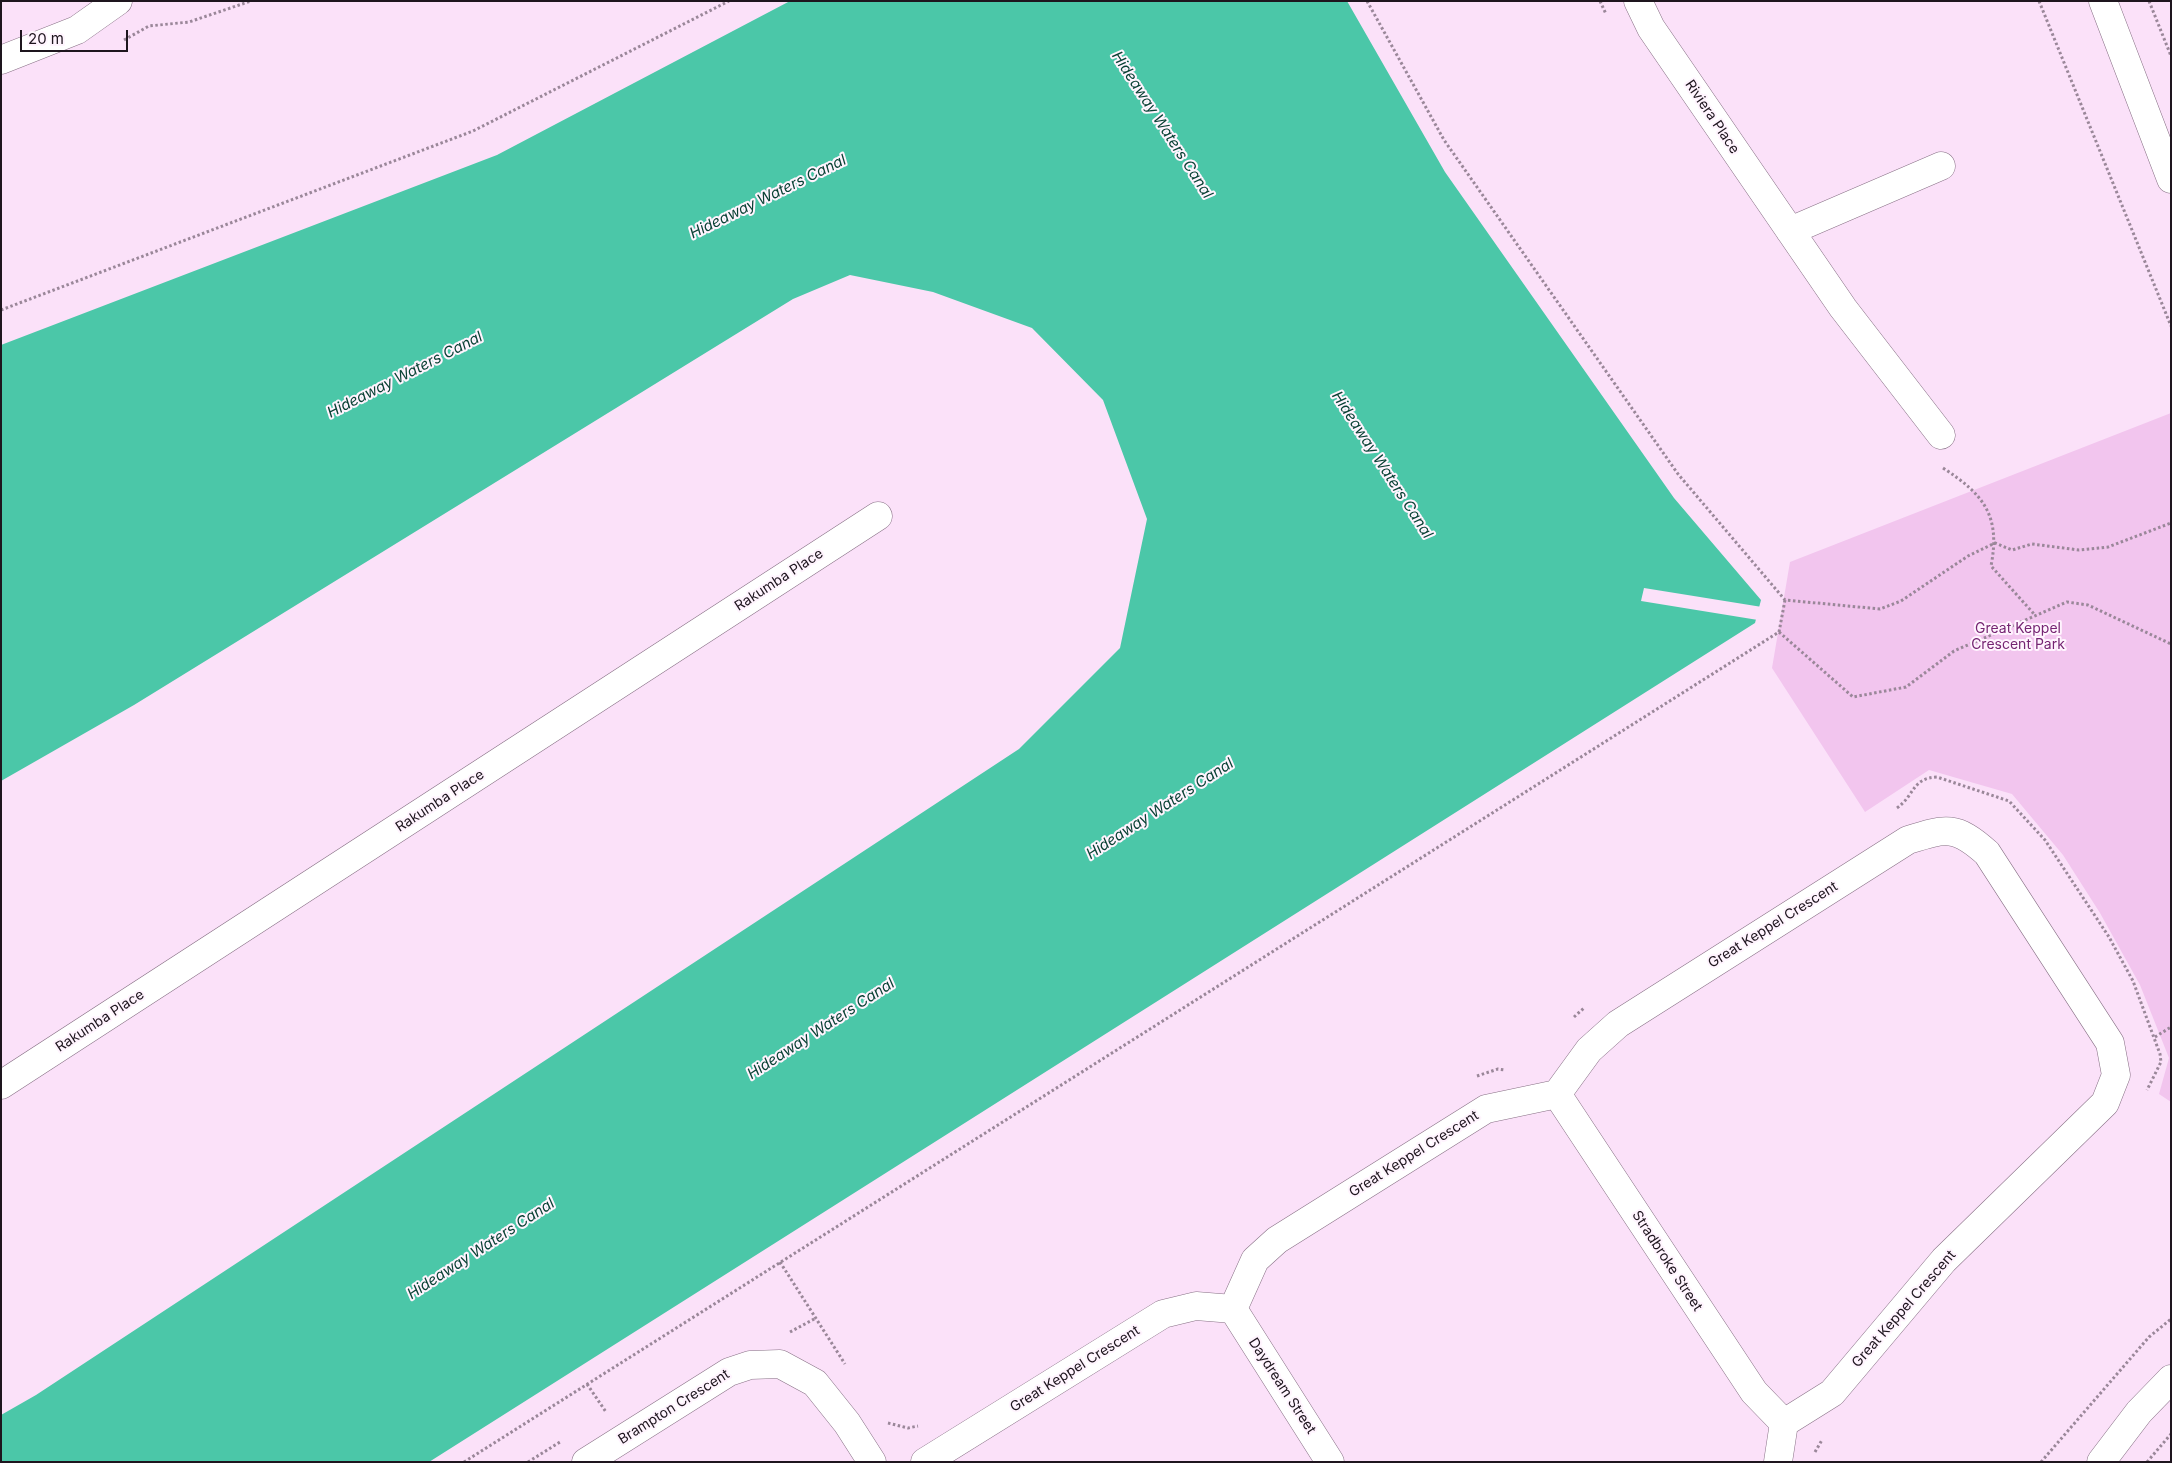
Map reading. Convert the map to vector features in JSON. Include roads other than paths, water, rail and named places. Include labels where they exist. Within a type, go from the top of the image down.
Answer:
[{"type":"street","points":[[1,60],[77,30],[118,1]]},
{"type":"street","name":"Riviera Place","points":[[1638,1],[1651,28],[1843,308],[1941,435]]},
{"type":"street","points":[[2103,1],[2171,179]]},
{"type":"street","points":[[1790,231],[1941,166]]},
{"type":"street","name":"Rakumba Place","points":[[1,1085],[878,516]]},
{"type":"street","name":"Great Keppel Crescent","points":[[925,1462],[1163,1314],[1196,1306],[1233,1310],[1255,1260],[1277,1240],[1486,1109],[1557,1094],[1590,1050],[1618,1024],[1908,840],[1938,830],[1968,836],[1987,853],[2110,1043],[2116,1076],[2105,1103],[1944,1260],[1832,1393],[1784,1423]]},
{"type":"street","name":"Stradbroke Street","points":[[1557,1094],[1754,1392],[1784,1423]]},
{"type":"street","name":"Daydream Street","points":[[1233,1310],[1330,1462]]},
{"type":"street","name":"Brampton Crescent","points":[[586,1462],[729,1372],[750,1365],[780,1364],[815,1383],[847,1423],[872,1462]]},
{"type":"street","points":[[2101,1462],[2138,1412],[2171,1379]]},
{"type":"street","points":[[1778,1462],[1784,1423]]},
{"type":"water","name":"Hideaway Waters Canal","points":[[790,1],[1347,1],[1445,172],[1674,498],[1761,600],[1755,623],[429,1462],[1,1462],[1,1415],[36,1395],[1019,749],[1120,648],[1147,519],[1103,400],[1032,328],[933,292],[850,275],[793,299],[134,705],[1,781],[1,345],[497,155]]},
{"type":"park label","name":"Great Keppel Crescent Park","points":[[2018,638]]}]
